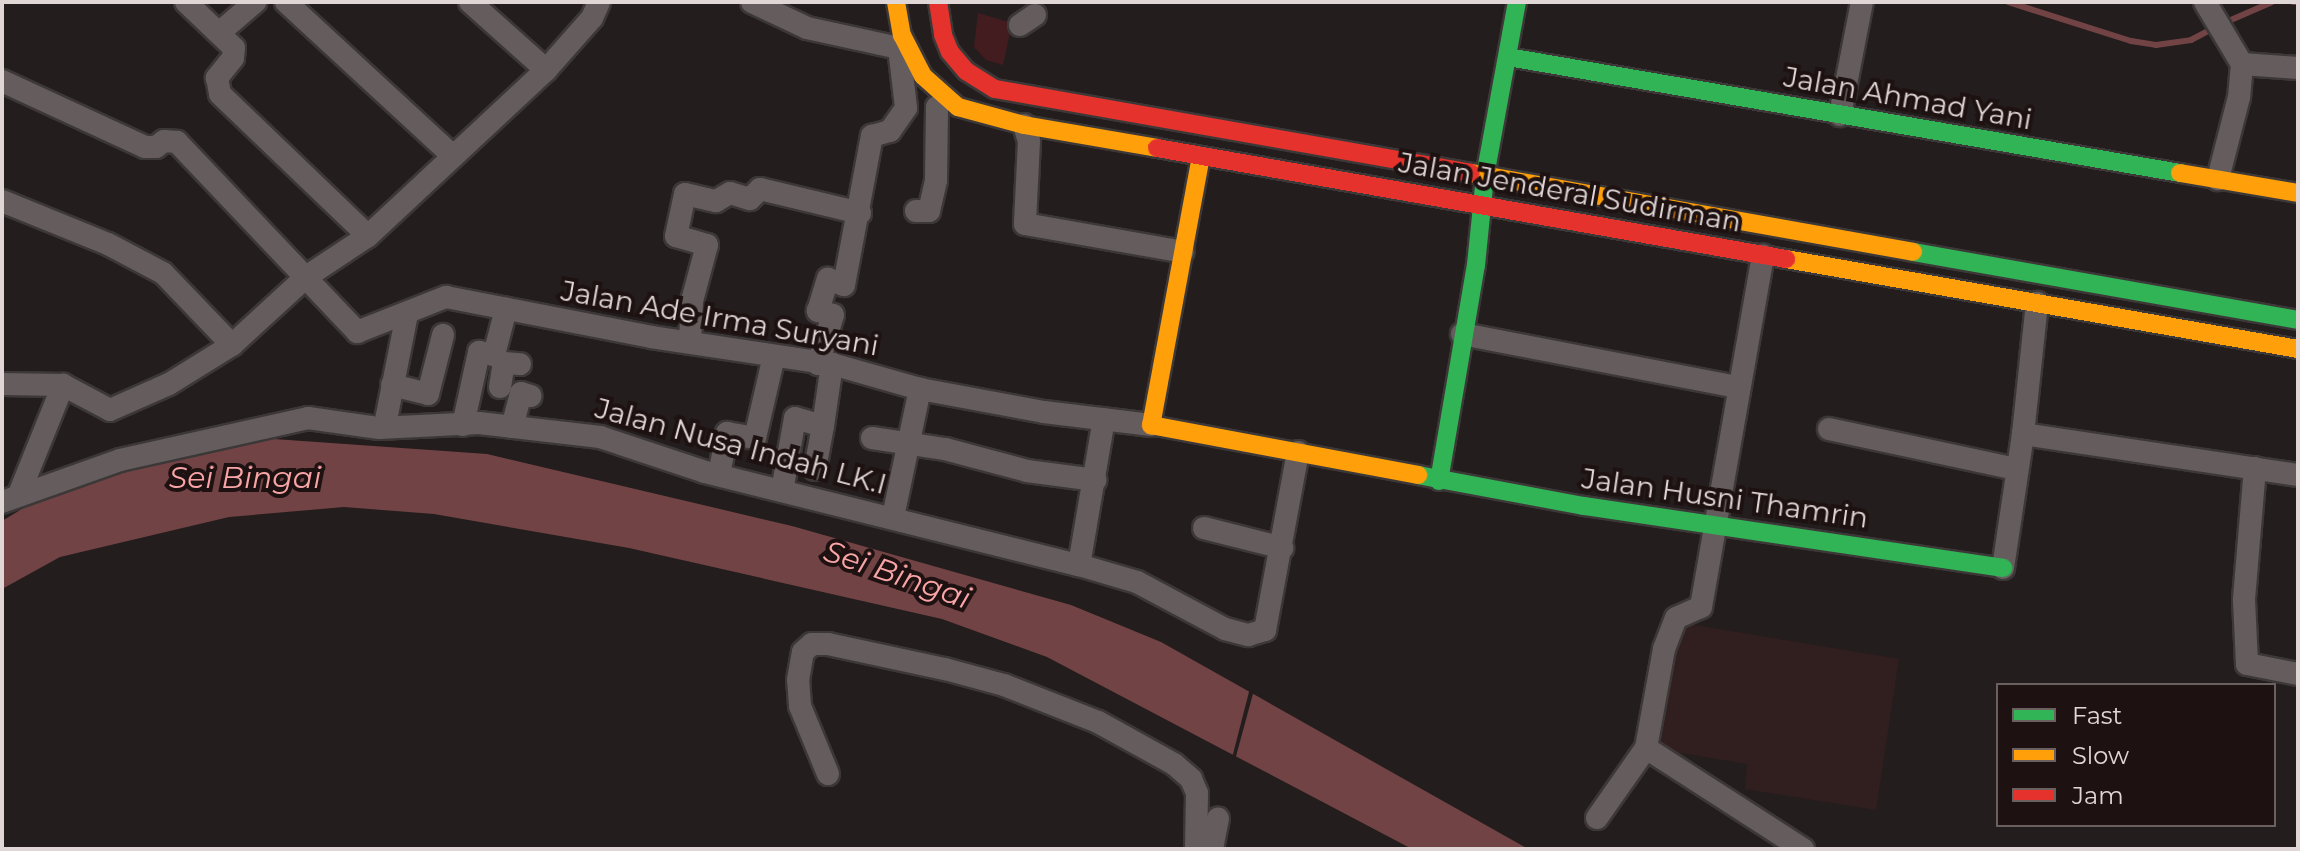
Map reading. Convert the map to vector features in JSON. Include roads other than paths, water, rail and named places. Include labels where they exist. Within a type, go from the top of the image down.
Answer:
[{"type":"main road","name":"Jalan Jenderal Sudirman","points":[[896,2],[902,35],[923,76],[948,107],[1024,125],[2298,349]]},
{"type":"main road","name":"Jalan Jenderal Sudirman","points":[[938,2],[943,35],[950,52],[966,71],[995,89],[2298,320]]},
{"type":"main road","points":[[1439,481],[1484,206],[1485,176],[1517,2]]},
{"type":"main road","name":"Jalan Ahmad Yani","points":[[1508,57],[2298,193]]},
{"type":"main road","points":[[1103,139],[1110,109]]},
{"type":"main road","points":[[1151,425],[1201,156]]},
{"type":"main road","points":[[1389,189],[1393,160]]},
{"type":"main road","points":[[1696,243],[1700,214]]},
{"type":"main road","points":[[1979,293],[1985,264]]},
{"type":"main road","name":"Jalan Husni Thamrin","points":[[1151,425],[1439,481],[2003,568]]},
{"type":"street","points":[[186,2],[231,43],[235,52],[217,78],[220,94],[368,236]]},
{"type":"street","points":[[219,33],[255,2]]},
{"type":"street","points":[[286,2],[452,155]]},
{"type":"street","points":[[470,2],[546,70]]},
{"type":"street","points":[[2,384],[63,385],[110,410],[169,384],[232,345],[306,277],[368,236],[546,70],[592,18],[599,2]]},
{"type":"street","points":[[752,2],[807,28],[899,48],[906,108],[890,131],[872,136],[860,213],[844,285],[828,279],[818,311],[833,315],[825,364],[823,426],[815,469]]},
{"type":"street","points":[[1840,115],[1862,2]]},
{"type":"street","points":[[2208,6],[2236,56],[2239,97],[2218,179]]},
{"type":"street","points":[[2236,56],[2298,68]]},
{"type":"street","points":[[2,81],[145,147],[156,147],[164,141],[177,142],[306,277]]},
{"type":"street","points":[[906,108],[948,107],[929,211],[916,211]]},
{"type":"street","points":[[1024,125],[1029,141],[1025,224],[1183,252]]},
{"type":"street","points":[[690,341],[692,301],[707,245],[676,236],[685,194],[716,201],[730,193],[750,199],[760,189],[860,213]]},
{"type":"street","points":[[2,201],[108,244],[163,273],[232,345]]},
{"type":"street","points":[[1597,818],[1646,748],[1664,649],[1676,618],[1701,607],[1763,255]]},
{"type":"street","name":"Jalan Ade Irma Suryani","points":[[306,277],[357,332],[446,297],[825,364],[920,389],[1151,425]]},
{"type":"street","points":[[2003,568],[2023,434],[2037,303]]},
{"type":"street","points":[[506,309],[506,361],[512,427]]},
{"type":"street","points":[[385,425],[407,314]]},
{"type":"street","points":[[1462,334],[1738,387]]},
{"type":"street","points":[[392,385],[427,401],[443,335]]},
{"type":"street","points":[[463,425],[479,352],[506,361]]},
{"type":"street","points":[[719,475],[727,433],[755,438],[774,356]]},
{"type":"street","points":[[11,498],[63,385]]},
{"type":"street","points":[[893,517],[920,389]]},
{"type":"street","name":"Jalan Nusa Indah LK.I","points":[[11,498],[120,460],[308,418],[379,428],[385,425],[463,425],[600,437],[719,475],[893,517],[1137,582],[1225,629],[1248,635],[1265,630],[1283,548]]},
{"type":"street","points":[[782,491],[795,418],[823,426]]},
{"type":"street","points":[[1079,565],[1104,419]]},
{"type":"street","points":[[1829,429],[2016,469]]},
{"type":"street","points":[[2023,434],[2298,475]]},
{"type":"street","points":[[872,438],[909,443],[1027,471],[1095,480]]},
{"type":"street","points":[[1204,528],[1283,548],[1298,452]]},
{"type":"street","points":[[2255,468],[2244,600],[2247,664],[2298,674]]},
{"type":"street","points":[[828,774],[800,706],[798,680],[803,652],[812,644],[828,644],[1004,685],[1098,722],[1174,764],[1191,779],[1197,793],[1196,849]]},
{"type":"street","points":[[1646,748],[1803,849]]},
{"type":"street","points":[[1212,849],[1218,819]]},
{"type":"water","name":"Sei Bingai","points":[[260,438],[487,454],[792,526],[1071,605],[1161,642],[1528,849],[1412,849],[1047,657],[942,619],[629,548],[434,514],[344,507],[229,517],[60,557],[2,589],[2,521],[35,501],[104,475]]},
{"type":"waterway","points":[[2008,2],[2131,41],[2156,45],[2191,40],[2214,28]]},
{"type":"waterway","points":[[2224,23],[2272,2]]},
{"type":"waterway","points":[[2293,2],[2298,2]]}]
